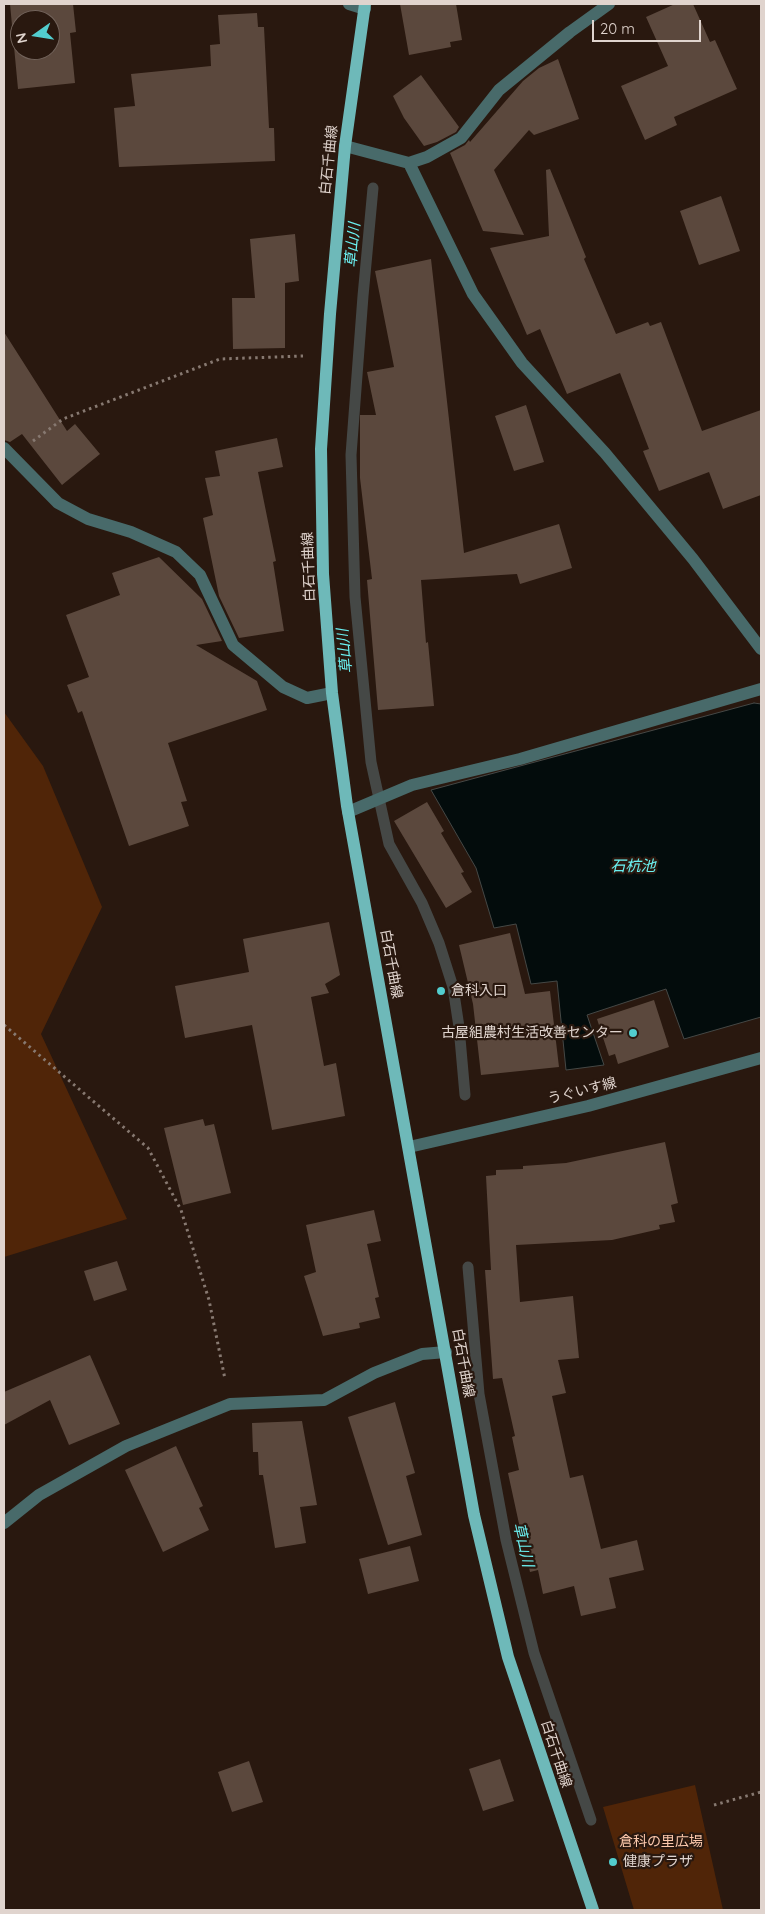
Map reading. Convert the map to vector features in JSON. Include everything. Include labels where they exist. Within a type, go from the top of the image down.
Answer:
[{"type":"main road","name":"白石千曲線","points":[[365,6],[345,146],[320,449],[323,574],[332,694],[348,812],[474,1515],[508,1657],[593,1910]]},
{"type":"street","points":[[349,4],[365,6]]},
{"type":"street","points":[[345,146],[410,163],[427,157],[461,138],[499,90],[570,32],[609,4]]},
{"type":"street","points":[[410,163],[473,294],[522,363],[605,453],[693,559],[761,650]]},
{"type":"street","points":[[8,452],[58,502],[88,519],[131,532],[176,552],[200,575],[233,645],[283,687],[307,698],[332,694]]},
{"type":"street","points":[[348,812],[412,785],[520,759],[761,689]]},
{"type":"street","name":"うぐいす線","points":[[409,1147],[588,1106],[761,1058]]},
{"type":"street","points":[[4,1523],[39,1495],[126,1446],[230,1404],[324,1400],[374,1373],[422,1354],[446,1352]]},
{"type":"path","points":[[8,452],[63,419],[220,358],[327,357]]},
{"type":"path","points":[[4,1025],[148,1148],[181,1210],[209,1300],[230,1404]]},
{"type":"path","points":[[714,1805],[761,1792]]},
{"type":"green space","points":[[4,712],[43,766],[102,907],[41,1034],[127,1219],[4,1257]]},
{"type":"green space","name":"倉科の里広場","points":[[695,1785],[723,1910],[634,1910],[603,1807]]},
{"type":"water","name":"石杭池","points":[[754,703],[761,704],[761,1017],[684,1039],[666,989],[587,1015],[604,1065],[566,1070],[557,981],[531,984],[516,924],[494,928],[476,868],[431,790]]},
{"type":"building","points":[[10,4],[73,4],[76,32],[70,33],[75,83],[18,89],[15,60],[60,60],[60,10],[11,10]]},
{"type":"building","points":[[400,4],[456,4],[462,40],[450,42],[451,47],[409,55]]},
{"type":"building","points":[[675,4],[693,4],[710,42],[715,40],[737,89],[674,117],[677,125],[645,140],[621,86],[668,66],[646,17]]},
{"type":"building","points":[[257,13],[258,27],[264,27],[269,128],[274,128],[275,161],[119,167],[114,108],[135,106],[131,74],[211,66],[210,45],[220,44],[218,15]]},
{"type":"building","points":[[558,59],[579,119],[534,135],[529,130],[494,170],[524,235],[483,231],[450,153],[465,145],[469,140],[470,142],[523,81],[539,68]]},
{"type":"building","points":[[421,75],[459,127],[456,132],[437,142],[424,146],[404,118],[393,96]]},
{"type":"building","points":[[550,169],[586,257],[584,259],[616,334],[648,322],[650,326],[661,322],[702,431],[761,410],[761,495],[723,509],[709,472],[659,491],[643,451],[649,449],[620,373],[567,394],[540,329],[527,335],[490,248],[549,236],[546,170]]},
{"type":"building","points":[[721,196],[740,251],[699,265],[680,211]]},
{"type":"building","points":[[295,234],[299,281],[285,283],[285,348],[233,349],[232,298],[255,298],[250,239]]},
{"type":"building","points":[[431,259],[464,553],[559,524],[572,568],[520,584],[517,574],[421,580],[434,706],[378,710],[367,580],[372,579],[360,478],[360,415],[376,415],[367,372],[394,367],[375,271]]},
{"type":"building","points":[[4,332],[67,431],[75,424],[100,454],[62,485],[22,434],[10,442],[4,440]]},
{"type":"building","points":[[526,405],[544,462],[514,471],[495,416]]},
{"type":"building","points":[[277,438],[283,467],[258,472],[276,561],[273,562],[284,631],[239,638],[219,596],[203,518],[213,515],[205,478],[220,476],[215,451]]},
{"type":"building","points":[[159,557],[202,599],[222,641],[196,645],[257,681],[267,710],[168,743],[187,801],[181,802],[189,826],[129,846],[82,711],[78,713],[67,685],[89,677],[66,615],[120,595],[112,573]]},
{"type":"building","points":[[427,802],[444,831],[441,833],[464,872],[461,873],[472,892],[446,908],[394,821]]},
{"type":"building","points":[[329,922],[340,975],[325,984],[329,993],[311,997],[324,1066],[336,1063],[345,1116],[272,1130],[252,1025],[185,1038],[175,986],[249,972],[243,939]]},
{"type":"building","points":[[510,933],[525,994],[550,991],[559,1067],[481,1075],[473,1004],[459,945]]},
{"type":"building","name":"古屋組農村生活改善センター","points":[[654,1000],[669,1047],[618,1064],[615,1054],[609,1056],[597,1019]]},
{"type":"building","points":[[203,1119],[205,1126],[214,1124],[231,1193],[183,1205],[164,1128]]},
{"type":"building","points":[[665,1142],[678,1203],[671,1205],[675,1222],[659,1225],[660,1229],[612,1240],[516,1245],[520,1302],[573,1296],[579,1358],[558,1360],[566,1393],[552,1396],[570,1478],[583,1475],[601,1549],[637,1540],[644,1570],[609,1578],[616,1608],[581,1616],[574,1586],[543,1594],[538,1570],[530,1572],[508,1473],[519,1470],[512,1437],[515,1436],[502,1378],[493,1379],[485,1270],[491,1270],[486,1176],[496,1175],[496,1170],[523,1169],[523,1166],[566,1163]]},
{"type":"building","points":[[374,1210],[381,1241],[367,1244],[379,1297],[375,1298],[380,1318],[359,1323],[360,1328],[323,1336],[304,1276],[316,1272],[306,1225]]},
{"type":"building","points":[[117,1261],[127,1290],[94,1301],[84,1271]]},
{"type":"building","points":[[90,1355],[120,1424],[69,1445],[50,1400],[4,1425],[4,1392]]},
{"type":"building","points":[[395,1402],[415,1473],[406,1476],[422,1535],[388,1545],[348,1417]]},
{"type":"building","points":[[302,1421],[317,1505],[300,1507],[306,1543],[275,1548],[263,1475],[259,1475],[258,1452],[253,1452],[252,1423]]},
{"type":"building","points":[[176,1446],[203,1506],[199,1508],[209,1530],[163,1552],[125,1470]]},
{"type":"building","points":[[410,1546],[419,1581],[368,1594],[359,1559]]},
{"type":"building","points":[[500,1759],[514,1801],[483,1811],[469,1769]]},
{"type":"building","points":[[249,1761],[263,1802],[232,1812],[218,1772]]},
{"type":"waterway","name":"草山川","points":[[373,188],[351,455],[355,597],[371,762],[389,844],[422,903],[439,943],[453,987],[459,1027],[465,1095]]},
{"type":"waterway","name":"草山川","points":[[468,1267],[479,1394],[506,1540],[534,1653],[591,1820]]},
{"type":"place","name":"倉科入口","points":[[441,991]]},
{"type":"place","name":"古屋組農村生活改善センター","points":[[633,1033]]},
{"type":"place","name":"健康プラザ","points":[[613,1862]]}]
